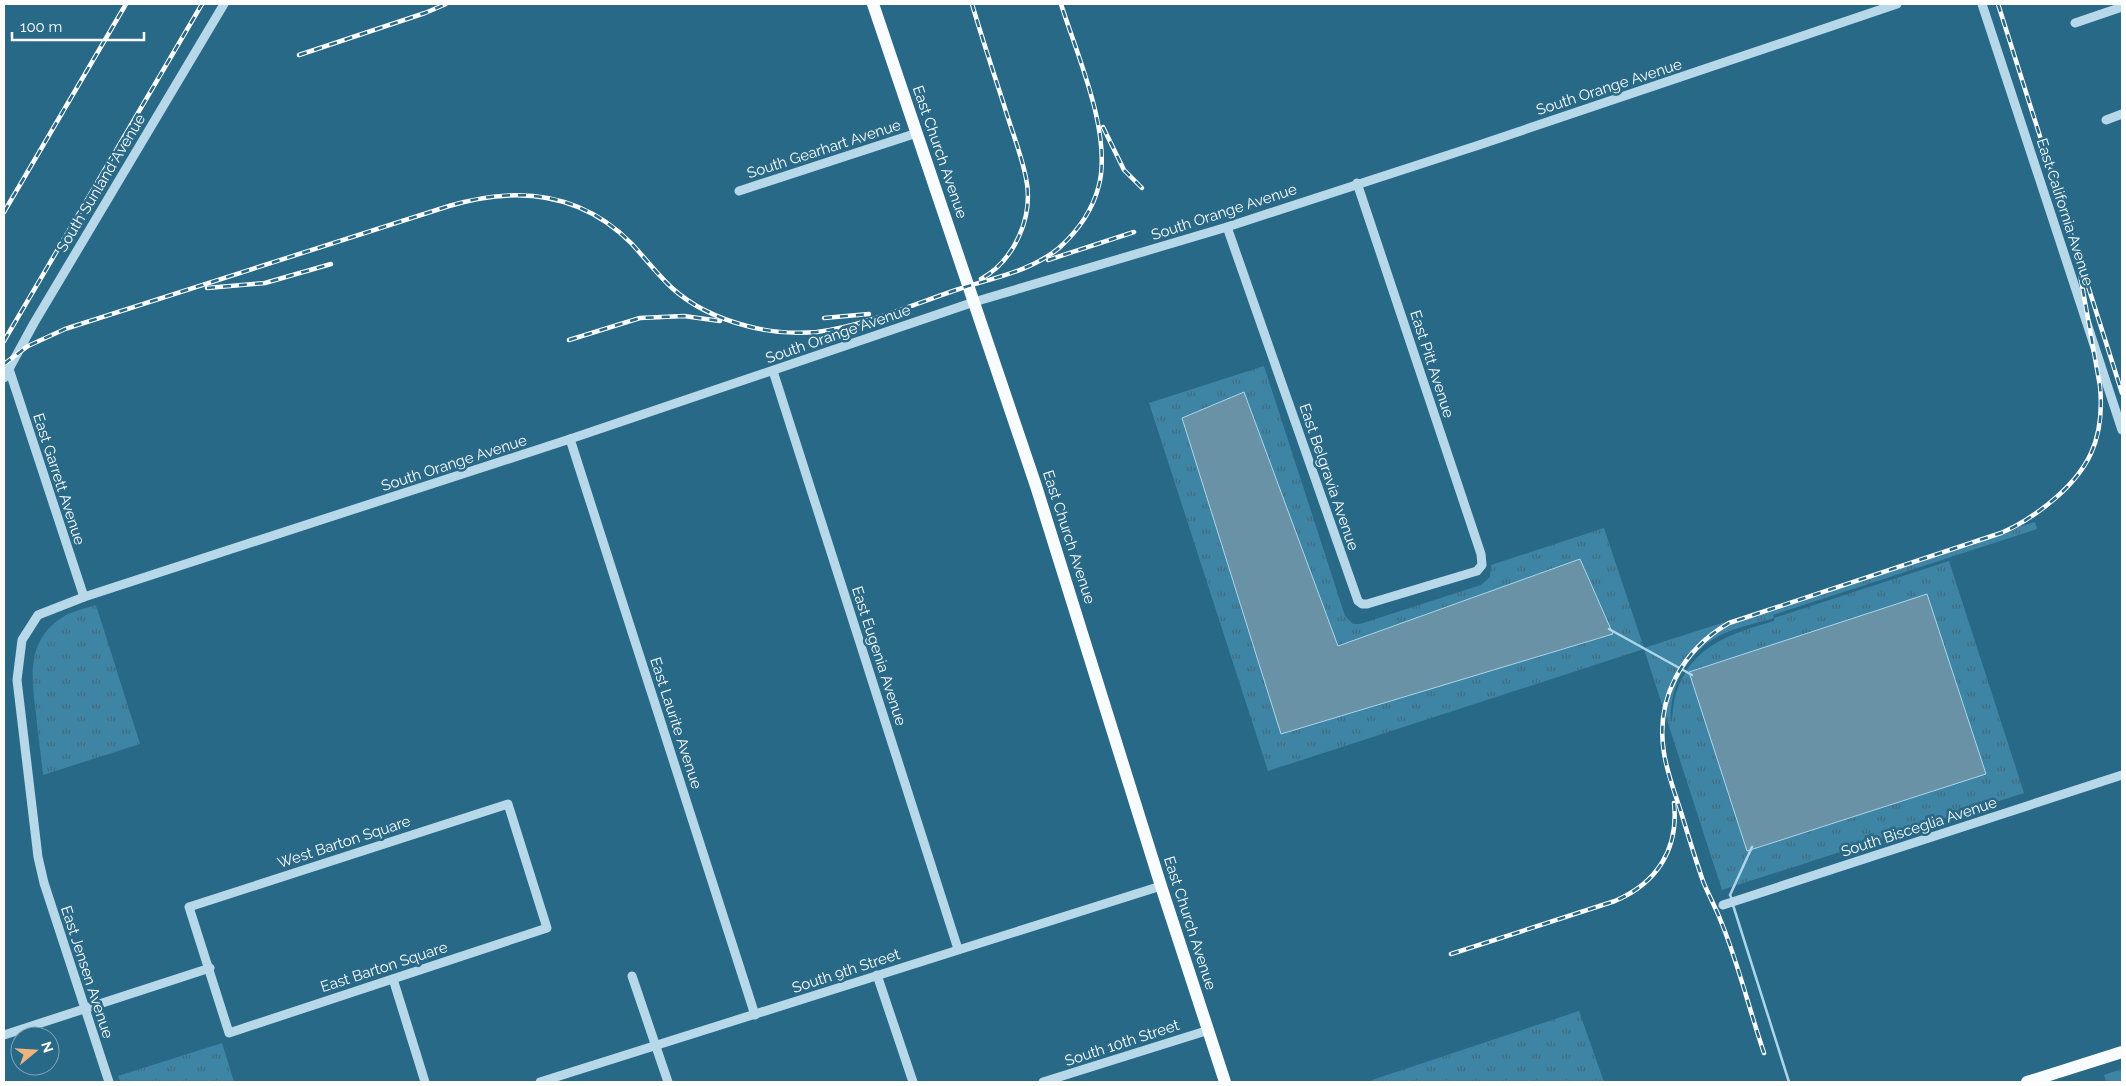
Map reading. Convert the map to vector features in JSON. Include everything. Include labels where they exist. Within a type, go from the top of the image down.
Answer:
[{"type":"main road","name":"East Church Avenue","points":[[873,4],[1037,488],[1161,886],[1225,1082]]},
{"type":"main road","points":[[2027,1082],[2122,1052]]},
{"type":"street","name":"South Sunland Avenue","points":[[4,378],[34,323],[224,4]]},
{"type":"street","name":"South Orange Avenue","points":[[40,870],[17,680],[22,640],[38,615],[84,597],[570,439],[974,302],[1227,226],[1663,84],[1897,4]]},
{"type":"street","name":"East California Avenue","points":[[1982,4],[2122,430]]},
{"type":"street","points":[[2075,23],[2122,7]]},
{"type":"street","points":[[2106,120],[2122,114]]},
{"type":"street","name":"South Gearhart Avenue","points":[[739,191],[917,133]]},
{"type":"street","name":"East Pitt Avenue","points":[[1357,183],[1481,554]]},
{"type":"street","name":"East Belgravia Avenue","points":[[1227,226],[1358,600],[1362,604],[1367,604],[1477,570],[1482,565],[1481,554]]},
{"type":"street","name":"East Garrett Avenue","points":[[9,369],[84,597]]},
{"type":"street","name":"East Eugenia Avenue","points":[[773,371],[958,949]]},
{"type":"street","name":"East Laurite Avenue","points":[[570,439],[755,1015]]},
{"type":"street","name":"South Bisceglia Avenue","points":[[1724,904],[2122,775]]},
{"type":"street","name":"West Barton Square","points":[[210,968],[189,907],[508,804],[547,928]]},
{"type":"street","name":"East Jensen Avenue","points":[[40,870],[109,1082]]},
{"type":"street","name":"South 9th Street","points":[[540,1082],[1161,886]]},
{"type":"street","name":"East Barton Square","points":[[210,968],[229,1033],[547,928]]},
{"type":"street","points":[[4,1035],[210,968]]},
{"type":"street","points":[[877,975],[913,1082]]},
{"type":"street","points":[[632,976],[668,1082]]},
{"type":"street","points":[[393,979],[425,1082]]},
{"type":"street","name":"South 10th Street","points":[[1044,1082],[1209,1030]]},
{"type":"green space","points":[[1264,366],[1345,616],[1353,624],[1360,624],[1481,585],[1490,577],[1491,565],[1604,528],[1644,648],[2035,522],[2037,529],[1773,615],[1774,618],[1949,561],[2024,793],[1722,890],[1644,649],[1268,771],[1149,403]],"holes":[[[1774,618],[1774,621],[1728,637],[1702,653],[1692,663],[1683,677],[1676,693],[1671,723],[1673,695],[1678,682],[1684,669],[1701,648],[1725,633],[1743,626]]]},
{"type":"green space","points":[[96,605],[140,744],[43,775],[33,689],[33,664],[36,652],[47,630],[57,621],[70,613]]},
{"type":"green space","points":[[1579,1011],[1604,1082],[1373,1082],[1372,1080]]},
{"type":"green space","points":[[222,1043],[234,1082],[120,1082],[118,1076]]},
{"type":"green space","points":[[2122,1069],[2122,1082],[2106,1082],[2104,1075]]},
{"type":"shaded area","points":[[1244,392],[1338,646],[1580,559],[1613,634],[1281,734],[1182,418]]},
{"type":"shaded area","points":[[1927,594],[1986,774],[1747,851],[1689,672]]},
{"type":"waterway","points":[[1609,629],[1692,675]]},
{"type":"waterway","points":[[1732,899],[1730,895],[1752,847]]},
{"type":"waterway","points":[[1733,905],[1789,1082]]},
{"type":"railway","points":[[4,212],[126,4]]},
{"type":"railway","points":[[4,341],[202,4]]},
{"type":"railway","points":[[299,55],[425,13],[446,4]]},
{"type":"railway","points":[[972,4],[1021,159],[1028,192],[1024,222],[1012,249],[1004,261],[981,279]]},
{"type":"railway","points":[[4,364],[28,346],[65,329],[449,206],[498,196],[522,195],[546,198],[568,203],[590,212],[631,243],[680,295],[727,320],[764,330],[799,333],[817,332],[852,325],[1010,274],[1036,263],[1059,248],[1078,227],[1089,211],[1099,185],[1102,164],[1097,118],[1091,94],[1061,4]]},
{"type":"railway","points":[[1998,4],[2077,253]]},
{"type":"railway","points":[[1103,127],[1124,170],[1142,188]]},
{"type":"railway","points":[[1048,260],[1134,232]]},
{"type":"railway","points":[[1764,1053],[1732,952],[1703,881],[1671,783],[1664,753],[1662,733],[1668,695],[1685,662],[1712,634],[1729,623],[2001,533],[2036,513],[2062,493],[2074,480],[2084,467],[2097,438],[2101,405],[2100,386],[2075,246]]},
{"type":"railway","points":[[207,288],[265,283],[331,264]]},
{"type":"railway","points":[[2088,286],[2122,393]]},
{"type":"railway","points":[[824,318],[869,314]]},
{"type":"railway","points":[[569,340],[640,318],[684,316],[720,321]]},
{"type":"railway","points":[[1451,954],[1615,901],[1630,894],[1643,885],[1653,874],[1669,849],[1675,820],[1674,803]]}]
